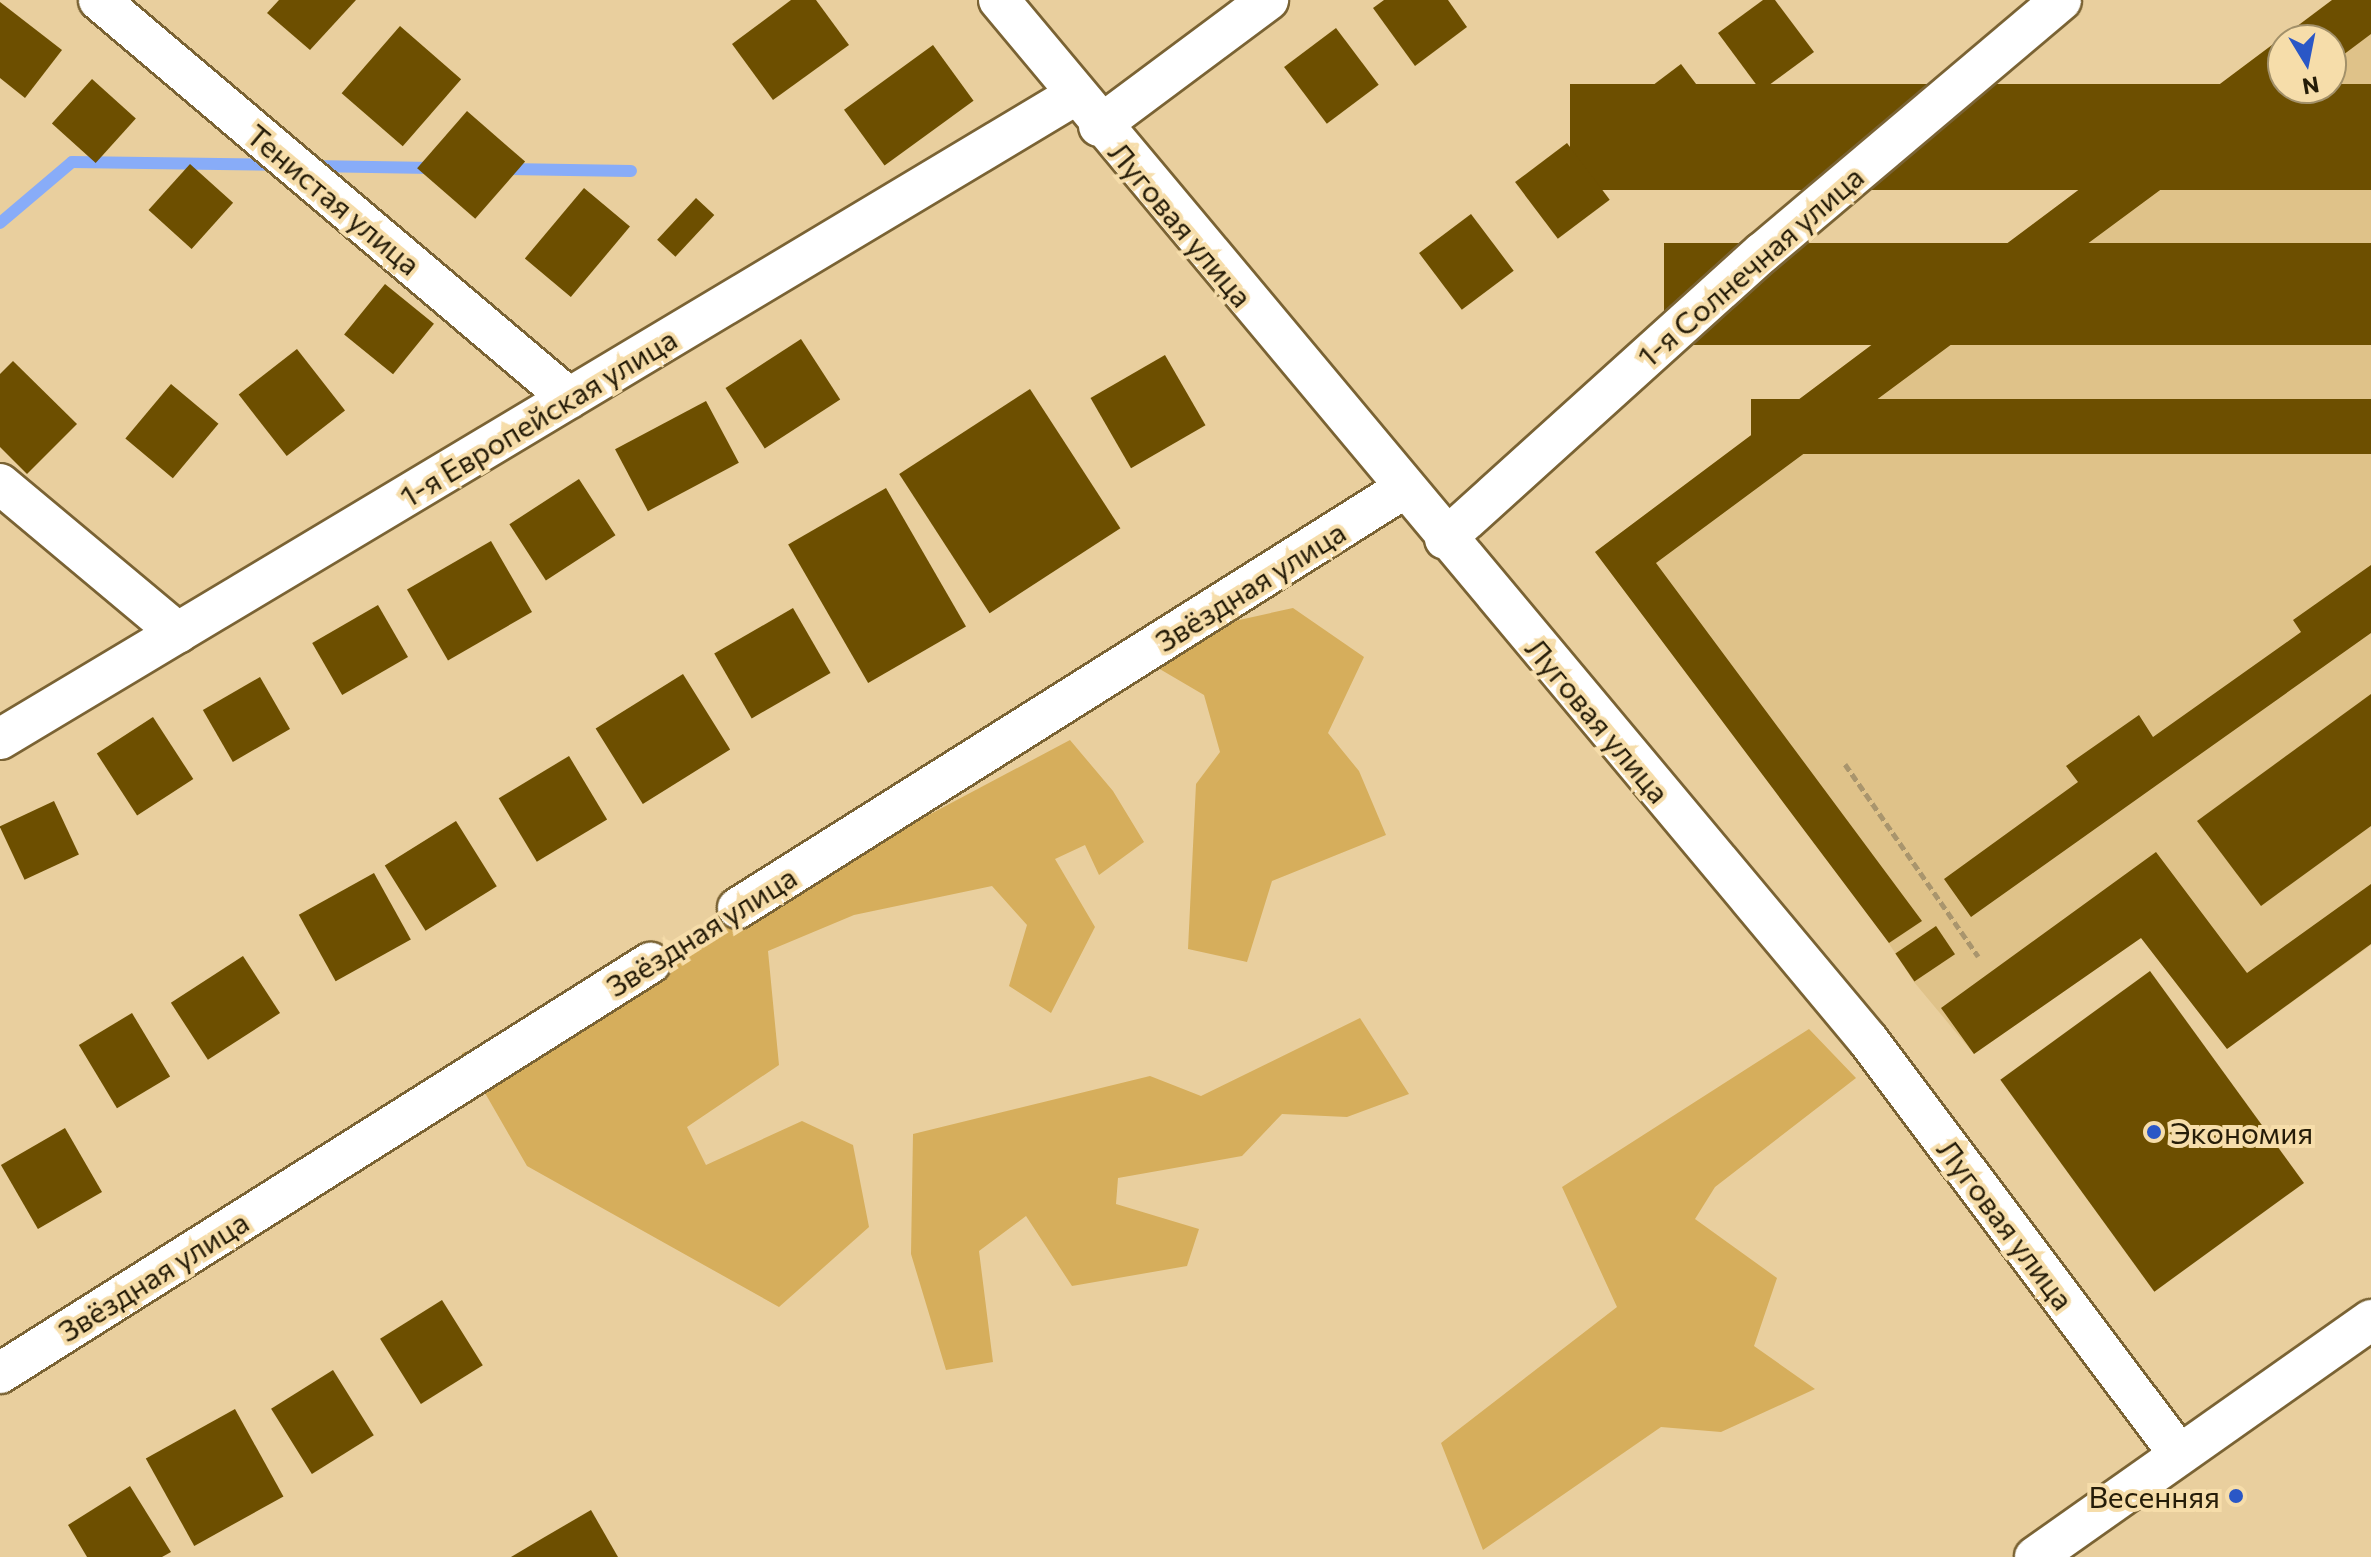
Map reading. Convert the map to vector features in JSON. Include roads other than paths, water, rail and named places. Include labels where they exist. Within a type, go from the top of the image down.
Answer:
[{"type":"street","name":"Тенистая улица","points":[[99,0],[569,398]]},
{"type":"street","name":"Луговая улица","points":[[999,0],[1099,126],[1868,1040],[2179,1454]]},
{"type":"street","points":[[1099,126],[1268,0]]},
{"type":"street","name":"1-я Солнечная улица","points":[[1445,539],[1763,252],[2061,0]]},
{"type":"street","name":"1-я Европейская улица","points":[[0,739],[1075,95]]},
{"type":"street","points":[[0,484],[178,633]]},
{"type":"street","name":"Звёздная улица","points":[[738,908],[1403,489]]},
{"type":"street","name":"Звёздная улица","points":[[0,1373],[650,963]]},
{"type":"street","points":[[2035,1557],[2371,1320]]},
{"type":"waterway","points":[[0,223],[72,162],[276,165]]},
{"type":"waterway","points":[[311,166],[432,168]]},
{"type":"waterway","points":[[503,169],[631,171]]},
{"type":"place","name":"Экономия","points":[[2154,1132]]},
{"type":"place","name":"Весенняя","points":[[2236,1496]]}]
